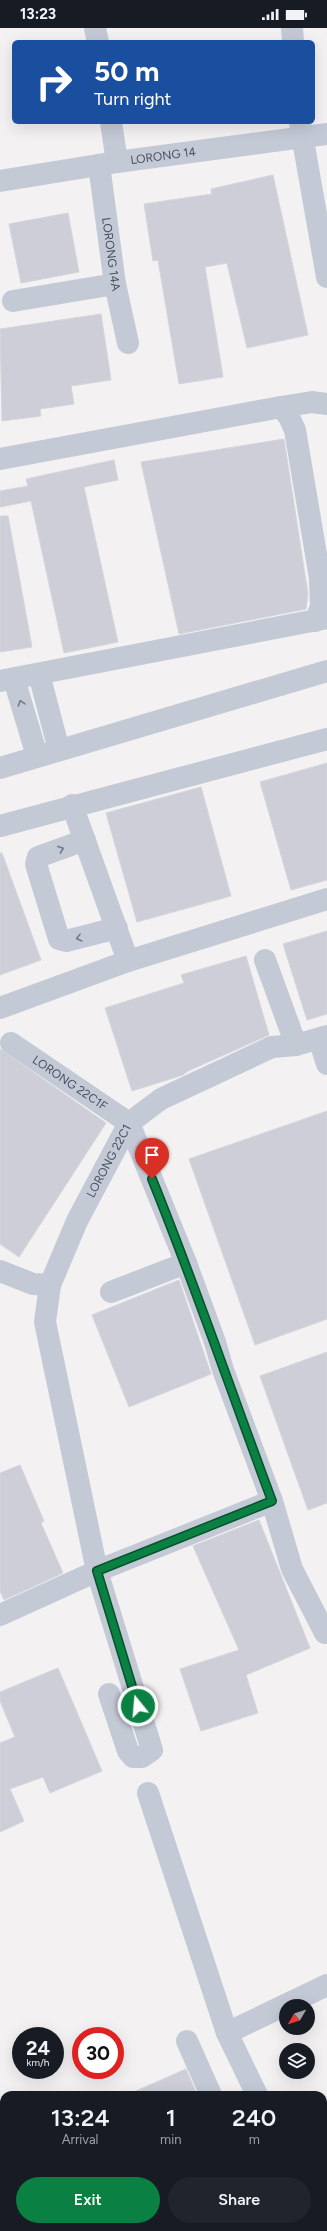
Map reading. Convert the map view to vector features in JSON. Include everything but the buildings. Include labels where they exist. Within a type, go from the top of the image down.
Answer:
[{"type":"street","points":[[95,28],[98,40]]},
{"type":"street","points":[[292,28],[293,40]]},
{"type":"street","name":"LORONG 14A","points":[[111,124],[108,163],[115,284],[128,343]]},
{"type":"street","points":[[316,133],[327,277]]},
{"type":"street","name":"LORONG 14","points":[[0,181],[108,163],[316,133]]},
{"type":"street","points":[[13,301],[115,284]]},
{"type":"street","points":[[0,459],[281,406],[312,402],[327,404]]},
{"type":"street","points":[[37,756],[7,680],[321,620],[320,578],[295,430],[289,417],[281,406]]},
{"type":"street","points":[[0,768],[327,671]]},
{"type":"street","points":[[39,674],[59,750]]},
{"type":"street","points":[[0,826],[72,805],[327,739]]},
{"type":"street","points":[[72,805],[128,961]]},
{"type":"street","points":[[85,840],[38,857],[36,864],[59,939],[66,941],[117,928]]},
{"type":"street","points":[[0,1008],[128,961],[327,899]]},
{"type":"street","points":[[265,960],[296,1045]]},
{"type":"street","points":[[323,1037],[327,1064]]},
{"type":"street","name":"LORONG 22C1","points":[[109,1694],[128,1751],[133,1757],[142,1757],[152,1750],[97,1571],[45,1322],[50,1285],[77,1222],[129,1123],[168,1095],[272,1047],[296,1045],[323,1037]]},
{"type":"street","name":"LORONG 22C1F","points":[[11,1043],[129,1123]]},
{"type":"street","points":[[129,1123],[186,1263],[215,1342],[223,1370],[272,1501],[292,1568],[325,1633]]},
{"type":"street","points":[[111,1292],[186,1263]]},
{"type":"street","points":[[0,1272],[33,1284],[50,1285]]},
{"type":"street","points":[[0,1615],[97,1571],[272,1501]]},
{"type":"street","points":[[148,1792],[227,2032],[255,2091]]},
{"type":"street","points":[[227,2032],[327,1985]]},
{"type":"street","points":[[187,2042],[209,2091]]},
{"type":"route","points":[[138,1706],[97,1571],[272,1501],[223,1370],[215,1342],[186,1263],[152,1179]]}]
